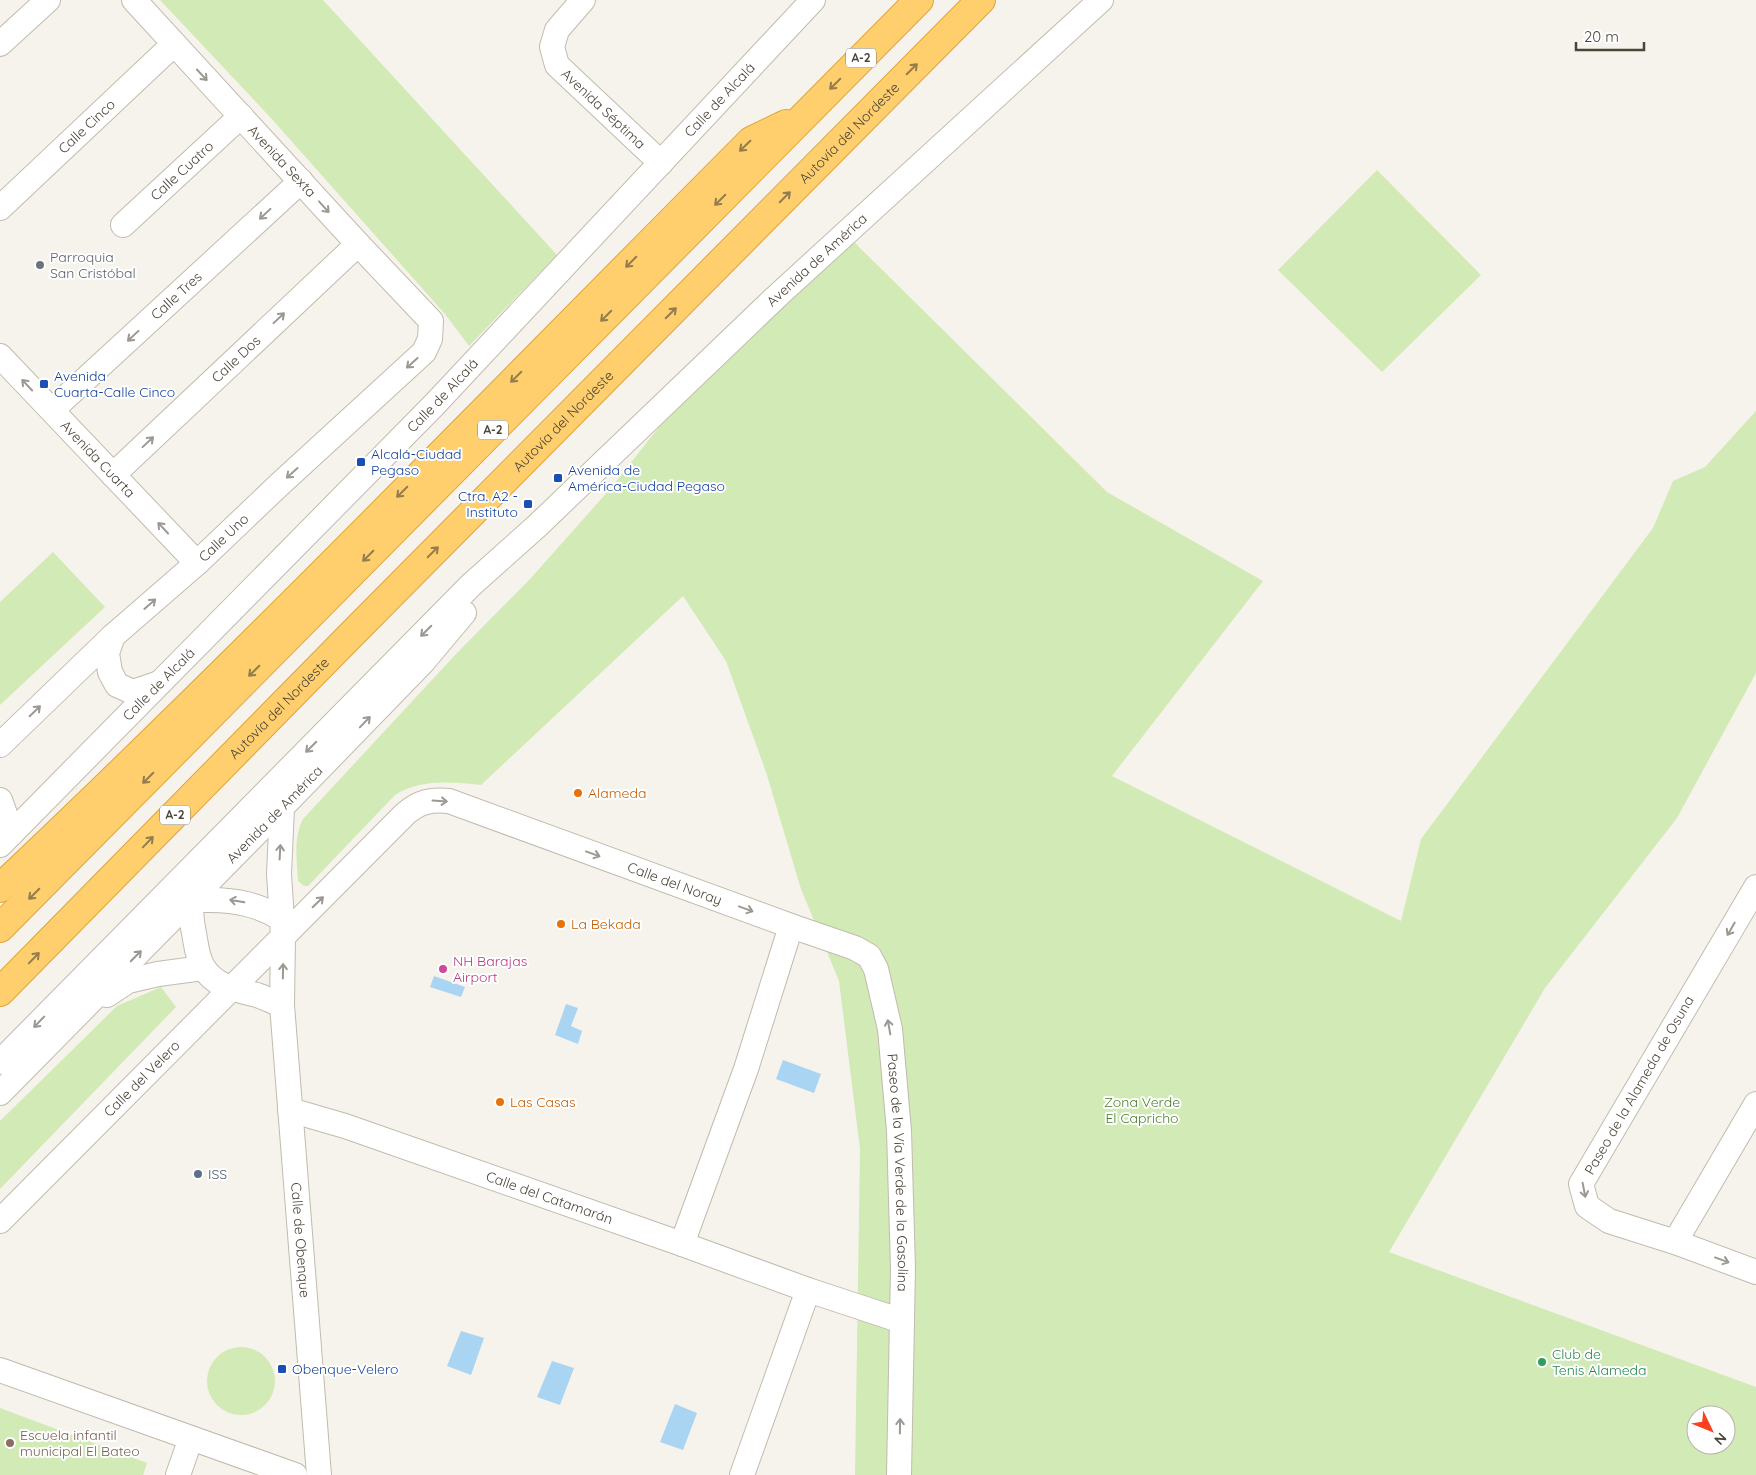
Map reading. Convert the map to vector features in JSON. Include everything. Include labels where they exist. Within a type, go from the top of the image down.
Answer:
[{"type":"highway","name":"A-2","points":[[0,928],[919,0]]},
{"type":"highway","name":"Autovía del Nordeste","points":[[0,992],[342,644],[981,0]]},
{"type":"highway","points":[[0,888],[90,803],[320,575],[751,141],[804,116]]},
{"type":"street","points":[[0,44],[48,0]]},
{"type":"street","name":"Avenida Sexta","points":[[134,0],[431,321]]},
{"type":"street","name":"Avenida Séptima","points":[[583,0],[557,30],[552,47],[557,65],[661,163]]},
{"type":"street","name":"Calle de Alcalá","points":[[6,839],[434,405],[813,0]]},
{"type":"street","name":"Avenida de América","points":[[0,1062],[471,586],[537,526],[775,298],[1101,0]]},
{"type":"street","name":"Calle Cinco","points":[[0,208],[174,44]]},
{"type":"street","name":"Calle Cuatro","points":[[123,225],[241,116]]},
{"type":"street","name":"Calle Tres","points":[[52,410],[301,180]]},
{"type":"street","name":"Calle Dos","points":[[113,475],[358,244]]},
{"type":"street","name":"Calle Uno","points":[[0,745],[113,636],[197,563],[287,477],[424,352],[430,339],[431,321]]},
{"type":"street","name":"Avenida Cuarta","points":[[0,356],[197,563]]},
{"type":"street","name":"Avenida de América","points":[[0,1093],[422,663],[537,526]]},
{"type":"street","points":[[113,636],[107,653],[110,672],[117,685],[133,692],[159,683]]},
{"type":"street","points":[[0,800],[6,839]]},
{"type":"street","name":"Calle del Noray","points":[[283,927],[330,890],[404,814],[413,807],[431,800],[449,801],[791,926]]},
{"type":"street","name":"Calle de Obenque","points":[[282,807],[279,874],[283,927],[282,1005],[319,1475]]},
{"type":"street","points":[[208,850],[191,900],[193,929],[197,951],[203,968],[215,980],[231,990],[258,996],[282,1005]]},
{"type":"street","name":"Paseo de la Alameda de Osuna","points":[[1754,893],[1581,1184],[1587,1206],[1609,1221],[1756,1272]]},
{"type":"street","points":[[114,945],[153,916],[191,900],[227,900],[250,904],[268,910],[283,927]]},
{"type":"street","points":[[682,1244],[746,1069],[791,926]]},
{"type":"street","name":"Paseo de la Vía Verde de la Gasolina","points":[[791,926],[855,948],[869,956],[876,968],[890,1029],[898,1131],[903,1268],[899,1475]]},
{"type":"street","name":"Calle del Velero","points":[[0,1221],[231,990],[283,927]]},
{"type":"street","points":[[77,1015],[128,981],[158,974],[203,968]]},
{"type":"street","points":[[1674,1242],[1749,1130],[1756,1104]]},
{"type":"street","name":"Calle del Catamarán","points":[[290,1110],[345,1126],[808,1290],[902,1321]]},
{"type":"street","points":[[742,1475],[808,1290]]},
{"type":"street","points":[[0,1370],[295,1475]]},
{"type":"street","points":[[178,1475],[191,1438]]},
{"type":"green space","points":[[160,0],[323,0],[557,255],[469,346],[445,314],[270,117]]},
{"type":"green space","points":[[1377,170],[1481,275],[1382,372],[1278,270]]},
{"type":"green space","name":"Zona Verde El Capricho","points":[[854,242],[1107,492],[1263,581],[1112,776],[1401,921],[1421,839],[1653,528],[1673,481],[1705,467],[1756,411],[1756,673],[1677,818],[1545,988],[1389,1252],[1756,1387],[1756,1475],[855,1475],[860,1149],[839,981],[801,889],[766,772],[726,661],[683,596],[481,785],[459,783],[426,784],[415,786],[395,795],[308,886],[304,886],[298,881],[297,841],[303,819],[456,654],[531,578],[610,489],[674,408]]},
{"type":"green space","points":[[53,552],[105,607],[0,705],[0,602]]},
{"type":"green space","points":[[161,987],[176,1007],[0,1189],[0,1121],[117,1006]]},
{"type":"green space","points":[[234,1347],[248,1347],[260,1352],[270,1362],[275,1374],[275,1388],[270,1400],[260,1410],[248,1415],[234,1415],[222,1410],[212,1400],[207,1388],[207,1374],[212,1362],[222,1352]]},
{"type":"green space","points":[[0,1408],[147,1463],[143,1475],[0,1475]]},
{"type":"water","points":[[434,976],[465,987],[461,997],[430,987]]},
{"type":"water","points":[[566,1004],[578,1008],[571,1026],[582,1031],[578,1044],[555,1035]]},
{"type":"water","points":[[783,1060],[821,1074],[814,1093],[776,1079]]},
{"type":"water","points":[[461,1331],[484,1338],[471,1375],[447,1366]]},
{"type":"water","points":[[552,1361],[574,1368],[560,1405],[537,1397]]},
{"type":"water","points":[[675,1404],[697,1413],[683,1450],[660,1442]]},
{"type":"place","name":"Parroquia San Cristóbal","points":[[40,265]]},
{"type":"place","name":"Avenida Cuarta-Calle Cinco","points":[[44,384]]},
{"type":"place","name":"Alcalá-Ciudad Pegaso","points":[[361,462]]},
{"type":"place","name":"Avenida de América-Ciudad Pegaso","points":[[558,478]]},
{"type":"place","name":"Ctra. A2 - Instituto","points":[[528,504]]},
{"type":"place","name":"Alameda","points":[[578,793]]},
{"type":"place","name":"La Bekada","points":[[561,924]]},
{"type":"place","name":"NH Barajas Airport","points":[[443,969]]},
{"type":"place","name":"Las Casas","points":[[500,1102]]},
{"type":"place","name":"ISS","points":[[198,1174]]},
{"type":"place","name":"Club de Tenis Alameda","points":[[1542,1362]]},
{"type":"place","name":"Obenque-Velero","points":[[282,1369]]},
{"type":"place","name":"Escuela infantil municipal El Bateo","points":[[10,1443]]}]
